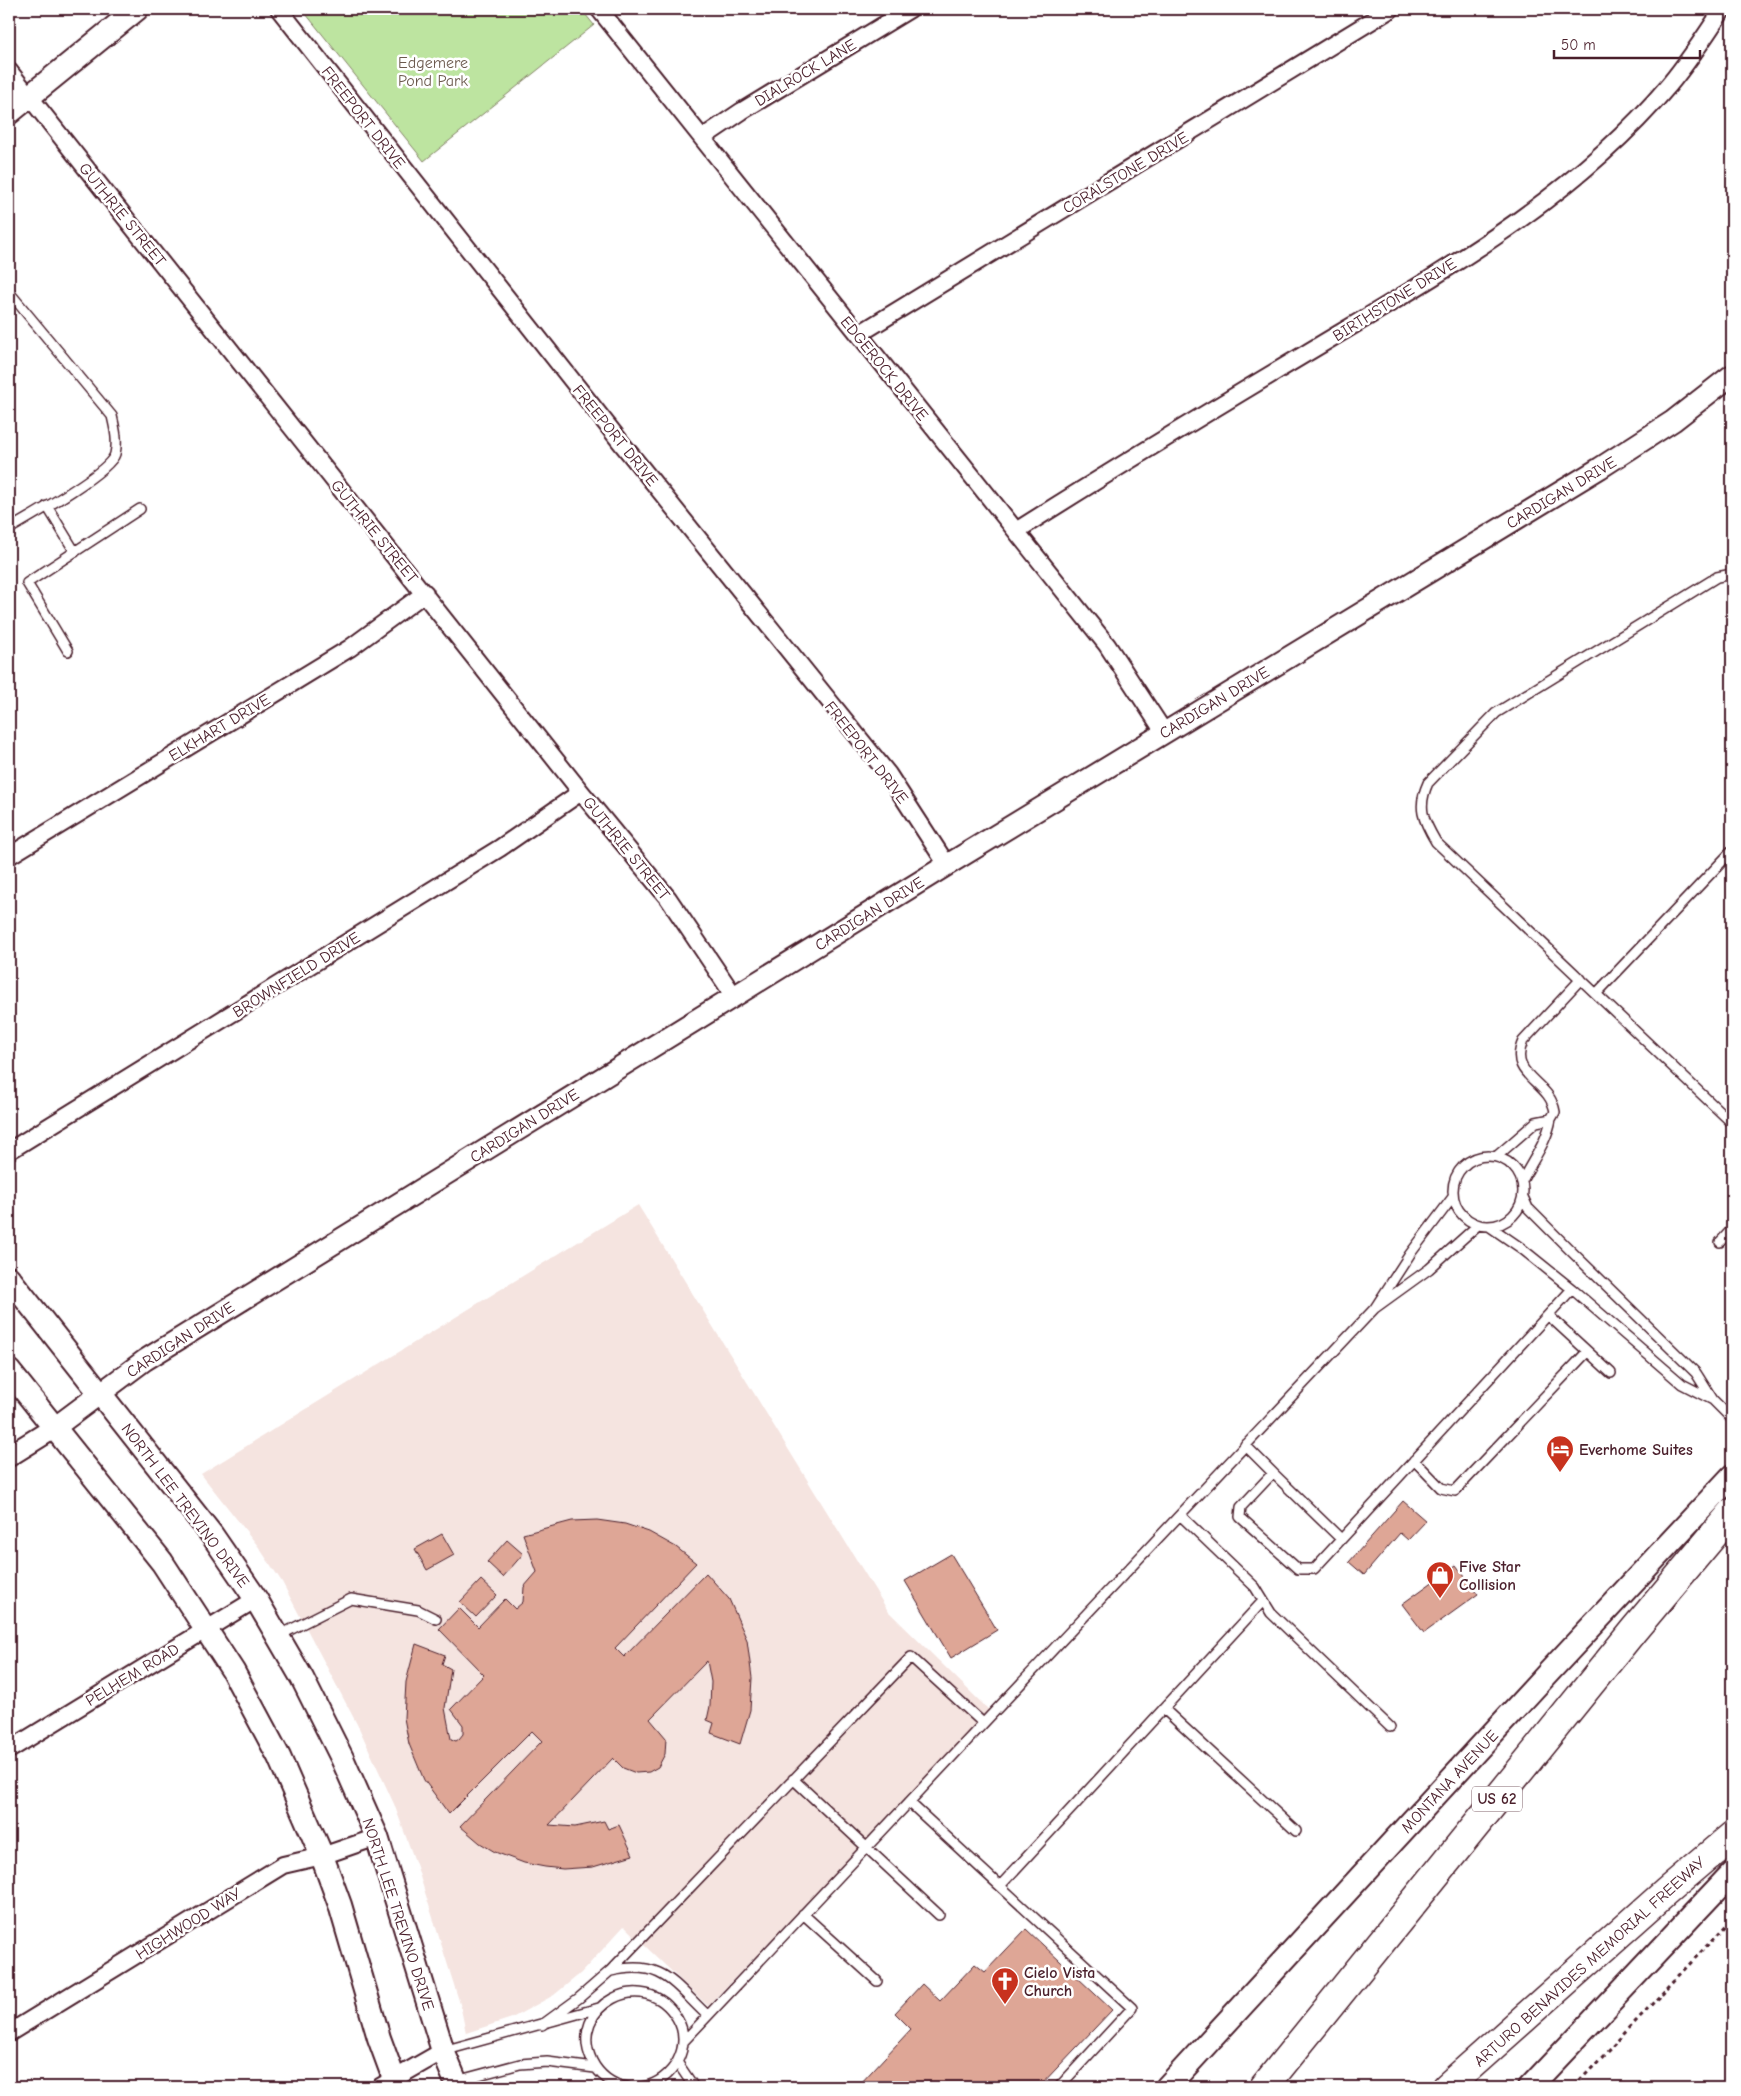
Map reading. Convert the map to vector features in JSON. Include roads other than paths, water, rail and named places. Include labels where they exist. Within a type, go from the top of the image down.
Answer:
[{"type":"highway","name":"US 62","points":[[1264,2087],[1633,1631],[1732,1513]]},
{"type":"highway","name":"ARTURO BENAVIDES MEMORIAL FREEWAY","points":[[1447,2087],[1666,1892],[1732,1836]]},
{"type":"main road","points":[[9,113],[137,9]]},
{"type":"main road","name":"NORTH LEE TREVINO DRIVE","points":[[9,1278],[212,1535],[256,1599],[302,1678],[338,1750],[377,1837],[443,2051],[457,2084]]},
{"type":"main road","points":[[9,1371],[162,1562],[233,1671],[279,1757],[322,1856],[340,1905],[390,2085]]},
{"type":"main road","name":"MONTANA AVENUE","points":[[1167,2087],[1732,1476]]},
{"type":"main road","points":[[1530,2087],[1732,1873]]},
{"type":"street","name":"FREEPORT DRIVE","points":[[279,9],[617,438],[888,774],[947,865]]},
{"type":"street","name":"EDGEROCK DRIVE","points":[[599,9],[1107,645],[1164,732]]},
{"type":"street","name":"DIALROCK LANE","points":[[702,138],[742,111],[910,9]]},
{"type":"street","name":"CORALSTONE DRIVE","points":[[859,334],[1391,9]]},
{"type":"street","name":"BIRTHSTONE DRIVE","points":[[1016,532],[1385,306],[1536,209],[1590,165],[1644,113],[1692,56],[1723,9]]},
{"type":"street","name":"GUTHRIE STREET","points":[[9,71],[581,792],[668,898],[734,996]]},
{"type":"street","name":"CARDIGAN DRIVE","points":[[9,1456],[54,1428],[162,1349],[1164,732],[1600,468],[1673,422],[1732,375]]},
{"type":"street","name":"ELKHART DRIVE","points":[[9,856],[350,648],[425,593]]},
{"type":"street","name":"BROWNFIELD DRIVE","points":[[9,1151],[500,848],[581,792]]},
{"type":"street","name":"PELHEM ROAD","points":[[9,1750],[256,1599]]},
{"type":"street","name":"HIGHWOOD WAY","points":[[9,2033],[282,1865],[322,1856],[377,1837]]},
{"type":"street","points":[[390,2085],[443,2051]]},
{"type":"lane","points":[[9,292],[112,416],[117,436],[114,456],[101,472],[9,529]]},
{"type":"lane","points":[[47,506],[75,552]]},
{"type":"lane","points":[[68,651],[27,583],[140,510]]},
{"type":"lane","points":[[1732,574],[1717,577],[1496,713],[1428,783],[1421,797],[1427,826],[1436,842],[1732,1122]]},
{"type":"lane","points":[[1596,994],[1732,850]]},
{"type":"lane","points":[[1522,1181],[1533,1158],[1549,1134],[1551,1119],[1556,1112],[1551,1096],[1521,1065],[1518,1057],[1520,1048],[1523,1041],[1581,979]]},
{"type":"lane","points":[[1497,1156],[1536,1122],[1551,1119]]},
{"type":"lane","points":[[1484,1155],[1497,1156],[1508,1161],[1517,1170],[1522,1181],[1522,1197],[1514,1215],[1505,1222],[1488,1226],[1478,1225],[1463,1216],[1456,1208],[1453,1197],[1456,1175],[1472,1158],[1484,1155]]},
{"type":"lane","points":[[682,2042],[1375,1308],[1410,1254],[1453,1197]]},
{"type":"lane","points":[[1522,1197],[1528,1208],[1696,1373],[1713,1400],[1732,1419]]},
{"type":"lane","points":[[1375,1308],[1429,1269],[1478,1225]]},
{"type":"lane","points":[[1488,1226],[1521,1248],[1572,1289],[1682,1384],[1713,1400]]},
{"type":"lane","points":[[1720,1242],[1732,1229]]},
{"type":"lane","points":[[1273,1473],[1241,1507],[1240,1517],[1298,1569],[1314,1569],[1572,1289]]},
{"type":"lane","points":[[1548,1314],[1611,1374]]},
{"type":"lane","points":[[1414,1460],[1441,1488],[1455,1491],[1588,1352]]},
{"type":"lane","points":[[1245,1445],[1341,1539]]},
{"type":"lane","points":[[1180,1515],[1255,1587],[1271,1613],[1390,1727]]},
{"type":"lane","points":[[278,1636],[351,1599],[418,1610],[436,1619]]},
{"type":"lane","points":[[1000,1886],[1263,1601]]},
{"type":"lane","points":[[542,2025],[579,1998],[610,1971],[911,1657],[983,1723]]},
{"type":"lane","points":[[1164,1708],[1296,1831]]},
{"type":"lane","points":[[793,1779],[939,1915]]},
{"type":"lane","points":[[909,1802],[1132,2008],[1059,2087]]},
{"type":"lane","points":[[803,1914],[876,1981]]},
{"type":"lane","points":[[610,1971],[642,1966],[652,1968],[663,1974],[707,2015]]},
{"type":"lane","points":[[443,2051],[599,2008],[612,1998],[627,1993],[643,1993],[658,1998],[671,2008],[679,2022],[682,2042],[677,2062],[664,2078],[650,2087]]},
{"type":"lane","points":[[599,2008],[591,2022],[587,2037],[588,2053],[595,2068],[606,2079],[627,2087]]},
{"type":"lane","points":[[457,2084],[520,2064],[546,2062],[595,2068]]},
{"type":"lane","points":[[677,2062],[694,2087]]},
{"type":"place","name":"Everhome Suites","points":[[1560,1473]]},
{"type":"place","name":"Five Star Collision","points":[[1440,1599]]},
{"type":"place","name":"Cielo Vista Church","points":[[1005,2005]]},
{"type":"park label","name":"Edgemere Pond Park","points":[[433,71]]}]
